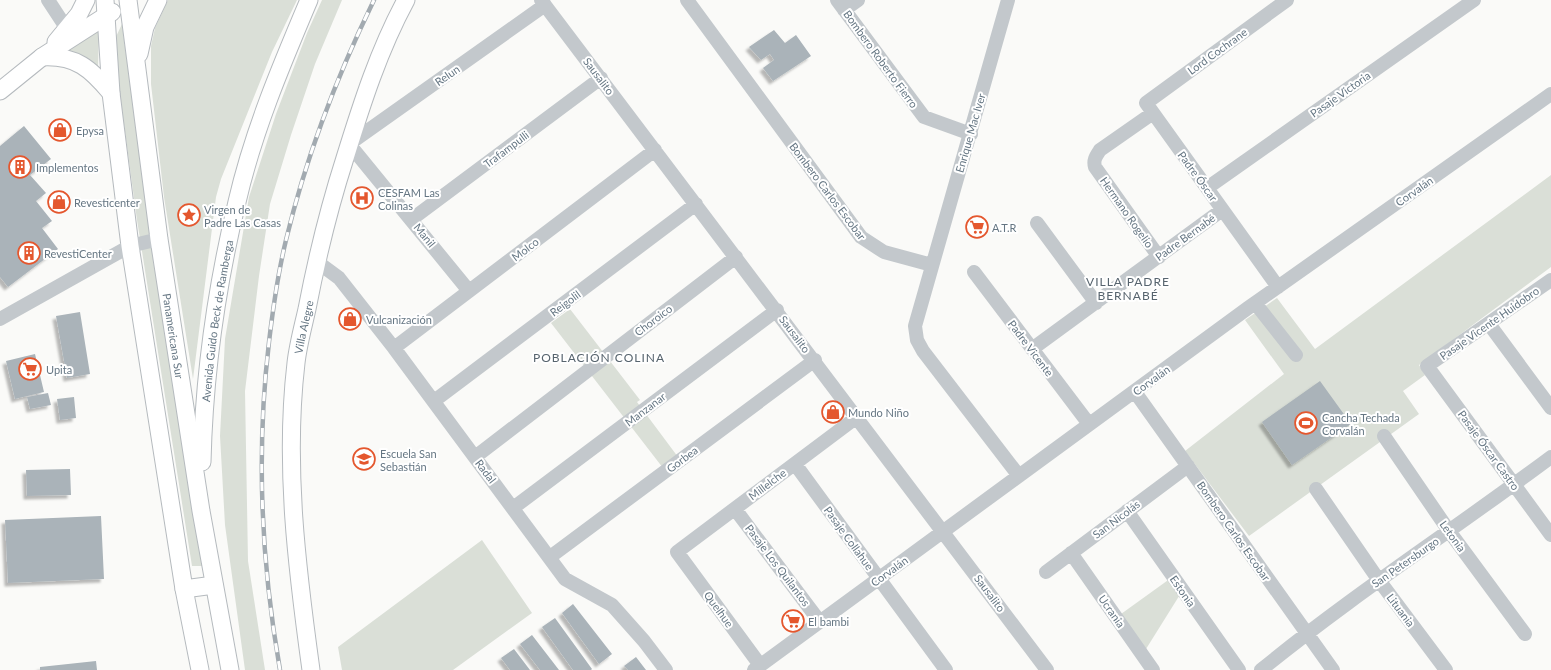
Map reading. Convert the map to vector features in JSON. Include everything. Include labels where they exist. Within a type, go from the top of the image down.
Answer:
[{"type":"main road","points":[[42,57],[79,14],[86,0]]},
{"type":"main road","points":[[137,66],[145,27],[158,0]]},
{"type":"main road","name":"Avenida Guido Beck de Ramberga","points":[[201,511],[202,442],[208,367],[235,209],[266,108],[286,52],[309,0]]},
{"type":"main road","name":"Villa Alegre","points":[[311,670],[298,565],[293,486],[293,398],[296,362],[316,261],[328,211],[375,68],[388,35],[406,0]]},
{"type":"main road","points":[[0,91],[105,8],[130,1]]},
{"type":"main road","name":"Panamericana Sur","points":[[130,1],[159,239],[201,511],[230,670]]},
{"type":"main road","points":[[105,8],[111,94],[130,246],[184,589],[200,670]]},
{"type":"main road","points":[[42,57],[66,58],[82,64],[96,75],[111,94]]},
{"type":"main road","points":[[184,589],[214,585]]},
{"type":"street","points":[[48,0],[67,29]]},
{"type":"street","name":"Bombero Carlos Escobar","points":[[687,0],[861,237],[884,252],[932,265]]},
{"type":"street","points":[[840,5],[858,0]]},
{"type":"street","name":"Enrique Mac Iver","points":[[932,265],[971,134],[1008,0]]},
{"type":"street","name":"Lord Cochrane","points":[[1095,167],[1094,162],[1100,150],[1149,108],[1287,0]]},
{"type":"street","name":"Pasaje Victoria","points":[[1207,188],[1474,0]]},
{"type":"street","name":"Relun","points":[[349,144],[543,3]]},
{"type":"street","name":"Sausalito","points":[[543,3],[944,531],[1047,670]]},
{"type":"street","name":"Bombero Roberto Fierro","points":[[840,5],[924,117],[971,134]]},
{"type":"street","name":"Trafampulli","points":[[412,219],[601,78]]},
{"type":"street","name":"Corvalán","points":[[757,668],[1255,303],[1551,94]]},
{"type":"street","name":"Padre Óscar","points":[[1149,108],[1278,287]]},
{"type":"street","name":"Manil","points":[[349,144],[412,219],[469,291]]},
{"type":"street","name":"Molco","points":[[394,348],[655,150]]},
{"type":"street","name":"Hermano Rogelio","points":[[1095,167],[1159,257]]},
{"type":"street","name":"Reigolil","points":[[434,401],[696,204]]},
{"type":"street","name":"Padre Bernabé","points":[[1032,349],[1222,210]]},
{"type":"street","points":[[1037,224],[1096,303]]},
{"type":"street","points":[[0,319],[130,246],[159,239]]},
{"type":"street","name":"Choroico","points":[[475,456],[736,257]]},
{"type":"street","name":"Radal","points":[[316,261],[339,278],[394,348],[565,579],[612,605],[640,636],[666,670]]},
{"type":"street","points":[[932,265],[915,326],[919,346],[1019,476]]},
{"type":"street","name":"Padre Vicente","points":[[974,272],[1089,424]]},
{"type":"street","name":"Pasaje Vicente Huidobro","points":[[1428,366],[1550,282]]},
{"type":"street","points":[[1255,303],[1296,355]]},
{"type":"street","name":"Manzanar","points":[[513,508],[777,310]]},
{"type":"street","points":[[1488,324],[1551,408]]},
{"type":"street","name":"Gorbea","points":[[550,557],[814,360]]},
{"type":"street","name":"Pasaje Óscar Castro","points":[[1428,366],[1551,535]]},
{"type":"street","name":"Bombero Carlos Escobar","points":[[1135,392],[1333,670]]},
{"type":"street","name":"Millelche","points":[[677,552],[857,417]]},
{"type":"street","name":"Letonia","points":[[1384,436],[1449,531],[1525,634]]},
{"type":"street","name":"San Petersburgo","points":[[1261,670],[1306,633],[1378,579],[1449,531],[1551,457]]},
{"type":"street","name":"Pasaje Collahue","points":[[794,464],[946,670]]},
{"type":"street","name":"San Nicolás","points":[[1046,572],[1188,466]]},
{"type":"street","name":"Lituania","points":[[1316,489],[1378,579],[1446,670]]},
{"type":"street","name":"Pasaje Los Quilantos","points":[[735,508],[820,622]]},
{"type":"street","name":"Estonia","points":[[1127,511],[1239,670]]},
{"type":"street","name":"Quelhue","points":[[677,552],[757,668]]},
{"type":"street","name":"Ucrania","points":[[1071,553],[1153,670]]},
{"type":"shaded area","points":[[168,0],[297,0],[272,52],[221,179],[216,197],[193,379],[164,197],[151,84],[151,46],[155,28]]},
{"type":"shaded area","points":[[322,0],[342,0],[315,64],[270,204],[259,276],[245,391],[248,561],[265,670],[245,670],[225,525],[220,436],[225,339],[249,197],[276,114],[307,33]]},
{"type":"shaded area","points":[[122,24],[153,259],[203,566],[192,566],[137,220],[113,43]]},
{"type":"shaded area","points":[[99,28],[98,69],[66,52]]},
{"type":"shaded area","points":[[1551,175],[1551,267],[1419,365],[1425,375],[1403,391],[1419,414],[1249,536],[1185,451],[1284,374],[1245,320],[1277,298],[1315,349]]},
{"type":"shaded area","points":[[570,309],[640,400],[637,402],[678,457],[663,468],[551,323]]},
{"type":"shaded area","points":[[482,540],[532,613],[453,670],[342,670],[338,647]]},
{"type":"shaded area","points":[[1171,578],[1181,593],[1146,649],[1121,614]]},
{"type":"building","points":[[774,30],[785,43],[796,35],[811,56],[773,81],[763,68],[774,60],[770,54],[761,60],[749,47]]},
{"type":"building","points":[[24,126],[51,159],[30,175],[46,193],[36,201],[52,221],[42,228],[58,249],[8,287],[0,277],[0,146]]},
{"type":"building","points":[[80,312],[90,374],[67,378],[56,316]]},
{"type":"building","points":[[35,354],[44,392],[15,399],[6,361]]},
{"type":"building","name":"Cancha Techada Corvalán","points":[[1320,381],[1351,424],[1292,465],[1262,422]]},
{"type":"building","points":[[48,393],[51,405],[30,409],[27,397]]},
{"type":"building","points":[[74,397],[76,418],[60,420],[57,399]]},
{"type":"building","points":[[70,469],[71,495],[27,496],[26,470]]},
{"type":"building","points":[[101,516],[104,579],[8,583],[5,520]]},
{"type":"building","points":[[573,604],[612,654],[599,664],[562,613]]},
{"type":"building","points":[[555,618],[592,669],[591,670],[573,670],[542,627]]},
{"type":"building","points":[[532,635],[559,670],[540,670],[520,644]]},
{"type":"building","points":[[514,649],[530,670],[510,670],[501,658]]},
{"type":"building","points":[[636,657],[646,670],[628,670],[624,666]]},
{"type":"building","points":[[96,661],[97,670],[40,670],[40,667]]},
{"type":"railway","points":[[280,670],[268,589],[262,507],[265,383],[272,316],[283,252],[303,178],[335,87],[374,0]]},
{"type":"place","name":"Epysa","points":[[60,130]]},
{"type":"place","name":"Implementos","points":[[20,167]]},
{"type":"place","name":"CESFAM Las Colinas","points":[[362,198]]},
{"type":"place","name":"Revesticenter","points":[[59,202]]},
{"type":"place","name":"Virgen de Padre Las Casas","points":[[189,215]]},
{"type":"place","name":"A.T.R","points":[[977,227]]},
{"type":"place","name":"RevestiCenter","points":[[29,253]]},
{"type":"place","name":"Vulcanización","points":[[350,319]]},
{"type":"place","name":"Upita","points":[[30,369]]},
{"type":"place","name":"Mundo Niño","points":[[833,412]]},
{"type":"place","name":"Cancha Techada Corvalán","points":[[1306,423]]},
{"type":"place","name":"Escuela San Sebastián","points":[[364,459]]},
{"type":"place","name":"El bambi","points":[[793,621]]},
{"type":"district","name":"VILLA PADRE BERNABÉ","points":[[1128,288]]},
{"type":"district","name":"POBLACIÓN COLINA","points":[[599,357]]}]
